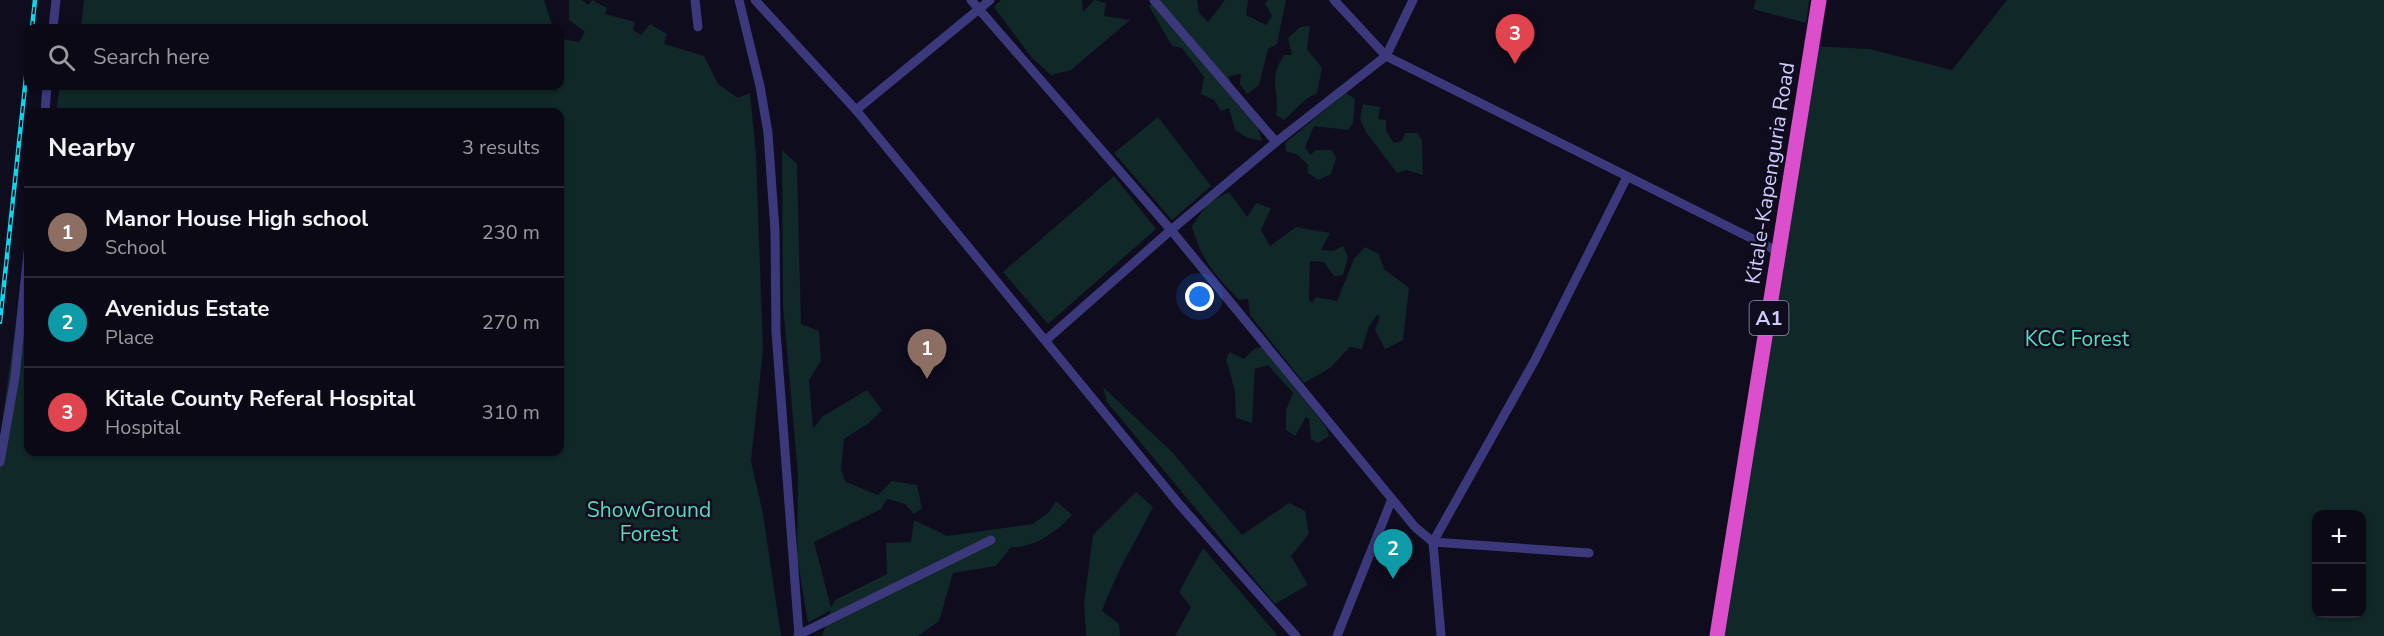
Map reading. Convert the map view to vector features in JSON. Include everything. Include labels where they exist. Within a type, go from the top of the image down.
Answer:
[{"type":"highway","name":"Kitale-Kapenguria Road","points":[[1717,636],[1819,0]]},
{"type":"street","points":[[53,24],[56,0]]},
{"type":"street","points":[[695,0],[698,27]]},
{"type":"street","points":[[739,0],[760,86],[768,133],[775,231],[776,332],[799,635],[991,540]]},
{"type":"street","points":[[755,0],[856,110],[1179,504],[1296,636]]},
{"type":"street","points":[[971,0],[1171,230],[1415,527],[1433,542],[1589,554]]},
{"type":"street","points":[[856,110],[990,0]]},
{"type":"street","points":[[1154,0],[1276,142]]},
{"type":"street","points":[[1334,0],[1386,56],[1779,252]]},
{"type":"street","points":[[1046,340],[1171,230],[1276,142],[1386,56],[1413,0]]},
{"type":"street","points":[[45,108],[47,90]]},
{"type":"street","points":[[1441,636],[1433,542],[1535,360],[1627,177]]},
{"type":"street","points":[[0,462],[15,377],[24,290]]},
{"type":"street","points":[[1337,636],[1392,499]]},
{"type":"green space","points":[[84,0],[544,0],[552,24],[81,24]]},
{"type":"green space","name":"ShowGround Forest","points":[[569,0],[582,0],[588,5],[592,0],[607,8],[605,14],[635,22],[633,30],[641,35],[650,24],[667,34],[664,44],[704,56],[718,84],[738,98],[750,93],[756,155],[763,350],[751,461],[763,514],[781,636],[0,636],[0,438],[20,292],[24,292],[24,456],[564,456],[564,108],[57,108],[59,90],[564,90],[564,39],[579,42],[585,32],[569,20]]},
{"type":"green space","points":[[1001,0],[1082,0],[1083,12],[1094,0],[1106,3],[1104,16],[1130,20],[1071,70],[1051,75],[1032,58],[994,7]]},
{"type":"green space","points":[[1154,0],[1197,0],[1199,13],[1208,22],[1225,0],[1248,0],[1246,15],[1266,25],[1272,16],[1265,3],[1268,0],[1286,0],[1277,44],[1268,49],[1259,85],[1247,94],[1240,84],[1241,74],[1229,76],[1236,103],[1257,126],[1262,141],[1248,138],[1235,130],[1229,108],[1221,111],[1214,100],[1201,94],[1204,77],[1182,48],[1172,46],[1149,6]]},
{"type":"green space","points":[[1756,0],[1809,0],[1806,23],[1753,9]]},
{"type":"green space","name":"KCC Forest","points":[[2007,0],[2384,0],[2384,636],[1721,636],[1811,46],[1870,49],[1952,70]]},
{"type":"green space","points":[[1310,26],[1307,49],[1322,68],[1317,93],[1284,120],[1276,115],[1276,72],[1284,55],[1292,55],[1288,38],[1300,27]]},
{"type":"green space","points":[[1346,93],[1355,99],[1353,123],[1348,130],[1314,126],[1305,147],[1310,155],[1316,150],[1332,150],[1336,158],[1331,174],[1318,180],[1308,173],[1308,165],[1298,155],[1286,151],[1285,143]]},
{"type":"green space","points":[[1363,104],[1380,107],[1378,119],[1386,120],[1386,131],[1394,143],[1402,141],[1405,133],[1418,133],[1422,141],[1423,175],[1407,170],[1397,173],[1366,132],[1360,119]]},
{"type":"green space","points":[[1158,117],[1211,186],[1172,220],[1114,153]]},
{"type":"green space","points":[[782,150],[797,164],[801,324],[819,331],[821,361],[809,380],[813,429],[823,416],[867,390],[882,410],[869,423],[844,439],[841,470],[846,482],[878,495],[892,481],[917,485],[922,508],[914,514],[905,504],[887,499],[881,509],[814,542],[831,608],[835,600],[887,574],[886,543],[911,542],[914,520],[947,536],[1033,524],[1049,512],[1056,501],[1072,515],[1044,538],[1028,545],[1011,547],[996,566],[953,573],[939,621],[918,636],[822,636],[831,610],[808,623],[797,556],[798,475],[783,305]]},
{"type":"green space","points":[[1114,176],[1156,229],[1048,324],[1003,272]]},
{"type":"green space","points":[[1229,192],[1247,217],[1256,203],[1271,208],[1261,230],[1270,246],[1296,227],[1330,233],[1321,250],[1333,251],[1343,246],[1348,257],[1343,275],[1334,276],[1324,262],[1310,261],[1309,300],[1312,303],[1316,297],[1337,301],[1354,259],[1365,247],[1379,254],[1384,269],[1409,288],[1403,340],[1385,349],[1375,330],[1380,316],[1377,315],[1369,326],[1362,349],[1350,347],[1330,368],[1304,383],[1250,315],[1248,299],[1239,300],[1223,283],[1204,258],[1195,238],[1192,226],[1208,203]]},
{"type":"green space","points":[[1262,347],[1326,427],[1329,436],[1318,443],[1311,439],[1309,419],[1306,417],[1295,436],[1286,430],[1286,410],[1293,393],[1268,365],[1255,369],[1252,423],[1236,418],[1235,391],[1226,359],[1230,352],[1244,359],[1254,349]]},
{"type":"green space","points":[[1103,387],[1173,453],[1242,535],[1289,503],[1305,511],[1309,534],[1291,556],[1308,585],[1275,604],[1107,402]]},
{"type":"green space","points":[[1136,492],[1153,507],[1119,572],[1102,611],[1119,624],[1120,636],[1086,636],[1084,603],[1093,535]]},
{"type":"green space","points":[[1203,548],[1278,636],[1175,636],[1191,607],[1179,592]]},
{"type":"railway","points":[[32,24],[35,0]]},
{"type":"railway","points":[[0,322],[25,90]]},
{"type":"place","name":"Kitale County Referal Hospital","points":[[1515,64]]},
{"type":"place","name":"Manor House High school","points":[[927,379]]},
{"type":"place","name":"Avenidus Estate","points":[[1393,579]]}]
